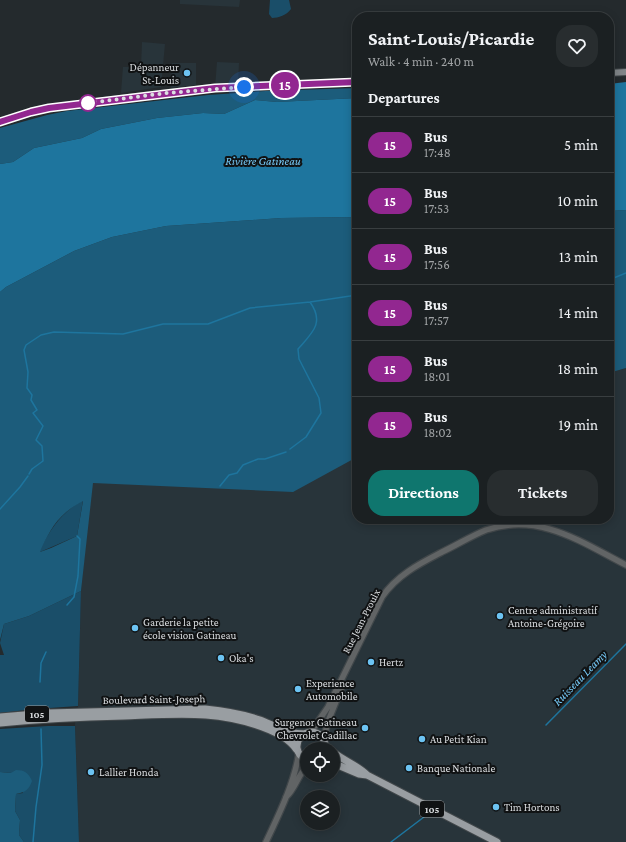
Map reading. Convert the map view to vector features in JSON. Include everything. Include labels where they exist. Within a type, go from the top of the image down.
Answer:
[{"type":"main road","points":[[614,73],[626,72]]},
{"type":"main road","points":[[0,122],[49,108],[167,93],[229,87],[352,82]]},
{"type":"main road","name":"Boulevard Saint-Joseph","points":[[0,717],[81,711],[205,709],[234,713],[259,720],[293,733],[307,733]]},
{"type":"main road","name":"Boulevard Saint-Joseph","points":[[0,723],[88,717],[205,715],[235,720],[262,727],[284,737],[292,743],[298,751]]},
{"type":"main road","points":[[298,751],[298,740],[307,733]]},
{"type":"main road","name":"105","points":[[307,733],[319,734],[324,742]]},
{"type":"main road","name":"105","points":[[340,757],[361,769],[367,775],[497,842]]},
{"type":"main road","name":"105","points":[[340,766],[359,774],[367,775]]},
{"type":"street","name":"Rue Jean-Proulx","points":[[307,733],[324,714],[341,683],[379,603],[390,587],[414,567],[479,533],[497,527],[514,525],[528,525],[552,529],[626,565]]},
{"type":"street","name":"Rue Jean-Proulx","points":[[326,742],[327,724],[341,689],[341,683]]},
{"type":"street","points":[[266,842],[286,798],[295,772],[298,751]]},
{"type":"street","points":[[286,798],[292,792],[300,776]]},
{"type":"shaded area","points":[[180,0],[240,0],[239,7],[180,4]]},
{"type":"shaded area","points":[[270,0],[289,0],[291,9],[282,16],[272,18],[269,14]]},
{"type":"shaded area","points":[[142,42],[165,44],[161,87],[121,93],[123,67],[141,67]]},
{"type":"shaded area","points":[[217,62],[239,63],[238,87],[215,88]]},
{"type":"shaded area","points":[[172,63],[196,63],[196,85],[171,88]]},
{"type":"shaded area","points":[[352,88],[352,98],[277,102],[255,100],[224,114],[203,113],[157,118],[101,129],[82,138],[34,148],[13,162],[0,164],[0,128],[47,115],[67,111],[208,95],[266,91]]},
{"type":"shaded area","points":[[626,210],[626,368],[614,372],[614,211]]},
{"type":"shaded area","points":[[352,217],[352,460],[293,492],[93,483],[81,591],[29,616],[4,624],[0,640],[0,292],[6,287],[74,251],[112,237],[166,226],[281,218]],"holes":[[[83,501],[77,536],[40,552],[49,533],[63,515],[68,510]]]},
{"type":"shaded area","points":[[626,368],[626,842],[79,842],[75,724],[78,706],[81,591],[92,483],[352,454],[352,524],[614,524],[614,372]]},
{"type":"shaded area","points":[[83,500],[77,536],[40,552],[40,549],[53,527],[68,510]]},
{"type":"shaded area","points":[[81,591],[78,706],[0,713],[0,655],[4,655],[0,643],[4,624],[29,616]]},
{"type":"shaded area","points":[[75,726],[79,842],[24,842],[19,835],[20,820],[15,811],[16,794],[23,793],[11,773],[0,772],[0,729]]},
{"type":"shaded area","points":[[16,770],[26,772],[32,781],[30,787],[16,794],[15,811],[20,820],[19,835],[24,842],[0,842],[0,772],[11,773]]},
{"type":"water","points":[[626,82],[626,210],[614,211],[614,83]]},
{"type":"water","name":"Rivière Gatineau","points":[[352,98],[352,217],[281,218],[166,226],[112,237],[74,251],[6,287],[0,292],[0,164],[13,162],[34,148],[82,138],[101,129],[157,118],[203,113],[224,114],[255,100],[277,102]]},
{"type":"waterway","points":[[614,278],[626,273]]},
{"type":"waterway","points":[[29,474],[32,469],[43,461],[42,446],[36,440],[43,426],[33,413],[37,410],[31,400],[32,395],[27,388],[28,372],[24,350],[26,345],[41,335],[54,332],[123,334],[163,324],[208,324],[250,308],[310,302],[352,296]]},
{"type":"waterway","points":[[290,449],[306,437],[321,413],[319,398],[299,359],[298,349],[312,333],[315,327],[316,316],[310,302]]},
{"type":"waterway","points":[[220,486],[229,475],[237,473],[243,465],[258,459],[265,459],[286,452]]},
{"type":"waterway","points":[[0,509],[28,476]]},
{"type":"waterway","points":[[67,605],[74,597],[78,576],[80,539],[77,536]]},
{"type":"waterway","name":"Ruisseau Leamy","points":[[546,725],[626,644]]},
{"type":"waterway","points":[[40,682],[41,663],[46,652]]},
{"type":"waterway","points":[[33,842],[42,765],[41,729]]},
{"type":"waterway","name":"Ruisseau Leamy","points":[[391,842],[424,817]]},
{"type":"bus line","name":"15","points":[[0,122],[49,108],[167,93],[229,87],[352,82]]},
{"type":"place","name":"Dépanneur St-Louis","points":[[187,73]]},
{"type":"place","name":"Centre administratif Antoine-Grégoire","points":[[500,616]]},
{"type":"place","name":"Garderie la petite école vision Gatineau","points":[[135,628]]},
{"type":"place","name":"Oka's","points":[[221,658]]},
{"type":"place","name":"Hertz","points":[[371,662]]},
{"type":"place","name":"Experience Automobile","points":[[298,689]]},
{"type":"place","name":"Surgenor Gatineau Chevrolet Cadillac","points":[[365,728]]},
{"type":"place","name":"Au Petit Kian","points":[[422,739]]},
{"type":"place","name":"Banque Nationale","points":[[409,768]]},
{"type":"place","name":"Lallier Honda","points":[[91,772]]},
{"type":"place","name":"Tim Hortons","points":[[496,807]]},
{"type":"route","points":[[88,103],[215,88],[244,87]]}]
